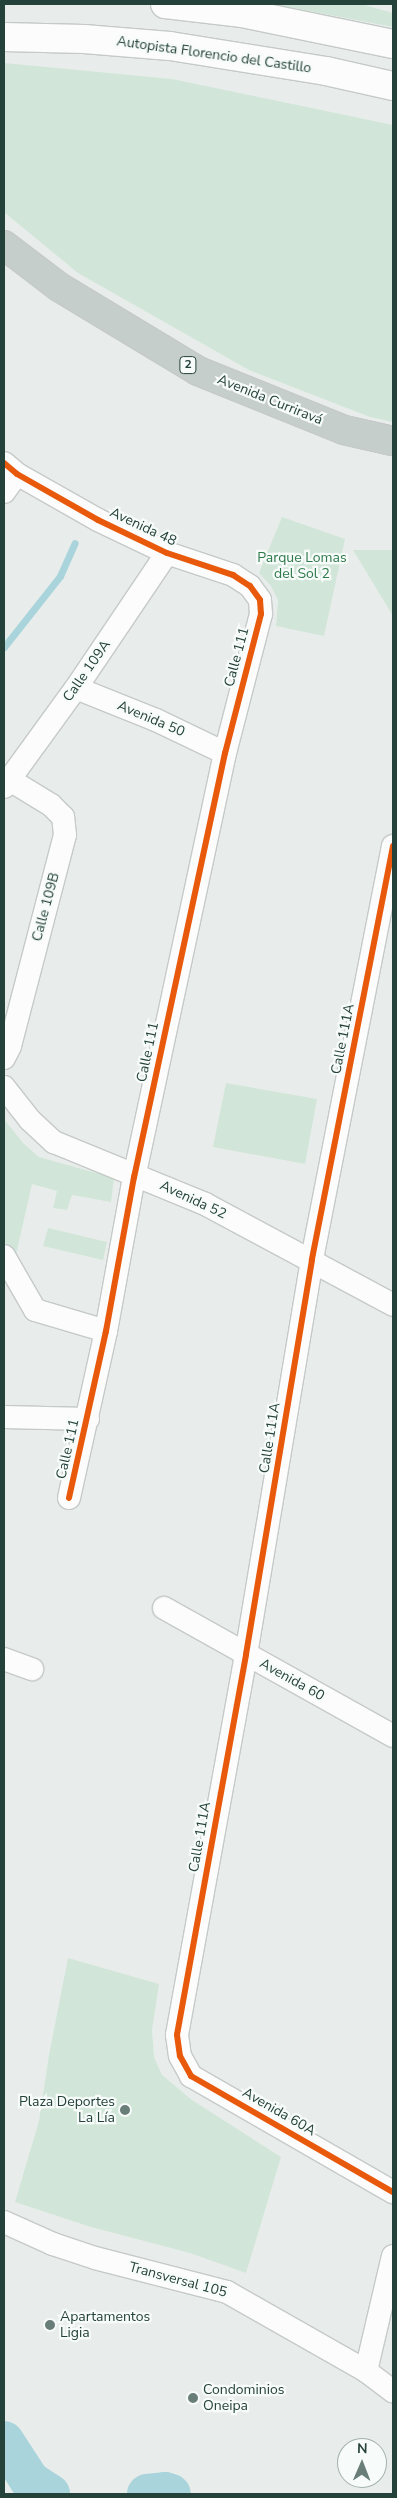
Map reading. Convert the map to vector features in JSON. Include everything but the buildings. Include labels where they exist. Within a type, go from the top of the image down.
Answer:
[{"type":"highway","name":"Avenida Curriravá","points":[[4,245],[59,287],[198,371],[344,430],[393,441]]},
{"type":"main road","points":[[165,4],[242,13],[393,44]]},
{"type":"main road","name":"Autopista Florencio del Castillo","points":[[4,37],[84,39],[170,46],[326,71],[393,86]]},
{"type":"street","points":[[4,492],[10,468]]},
{"type":"street","name":"Avenida 48","points":[[10,468],[98,520],[167,553],[233,575],[250,586],[260,600],[261,614]]},
{"type":"street","name":"Calle 109A","points":[[7,784],[76,688],[167,553]]},
{"type":"street","name":"Calle 111","points":[[70,1498],[106,1331],[134,1177],[225,753],[261,614]]},
{"type":"street","name":"Avenida 50","points":[[76,688],[156,720],[225,753]]},
{"type":"street","name":"Calle 109B","points":[[4,1058],[10,1046],[65,835],[62,817],[51,805],[7,784]]},
{"type":"street","name":"Calle 111A","points":[[177,2035],[246,1655],[312,1260],[393,846]]},
{"type":"street","name":"Avenida 52","points":[[4,1087],[30,1120],[54,1142],[134,1177],[157,1183],[205,1204],[393,1305]]},
{"type":"street","points":[[4,1256],[35,1310],[106,1331]]},
{"type":"street","points":[[4,1417],[88,1419]]},
{"type":"street","name":"Avenida 60","points":[[164,1608],[393,1736]]},
{"type":"street","points":[[4,1659],[32,1669]]},
{"type":"street","name":"Avenida 60A","points":[[177,2035],[180,2056],[191,2076],[393,2192]]},
{"type":"street","name":"Transversal 105","points":[[4,2222],[53,2244],[95,2258],[227,2292],[366,2371],[393,2391]]},
{"type":"street","points":[[366,2371],[393,2256]]},
{"type":"green space","points":[[273,4],[361,4],[393,13],[393,27]]},
{"type":"green space","points":[[4,63],[172,79],[393,125],[393,422],[370,417],[249,370],[78,273],[4,212]]},
{"type":"green space","name":"Parque Lomas del Sol 2","points":[[282,517],[345,539],[324,636],[276,626],[278,600],[271,586],[259,573]]},
{"type":"green space","points":[[353,550],[393,550],[393,616]]},
{"type":"green space","points":[[226,1083],[317,1099],[305,1164],[213,1147]]},
{"type":"green space","points":[[4,1119],[23,1143],[39,1157],[114,1178],[111,1202],[72,1195],[67,1210],[53,1208],[57,1191],[32,1184],[15,1259],[4,1240]]},
{"type":"green space","points":[[48,1228],[107,1242],[103,1260],[43,1246]]},
{"type":"green space","name":"Plaza Deportes La Lía","points":[[68,1958],[159,1984],[152,2030],[154,2057],[162,2075],[192,2100],[281,2157],[246,2273],[190,2253],[91,2227],[15,2202],[39,2121],[49,2055]]},
{"type":"waterway","points":[[4,647],[60,576],[75,543]]},
{"type":"waterway","points":[[4,2441],[30,2481],[50,2494]]},
{"type":"waterway","points":[[147,2494],[165,2492],[171,2494]]},
{"type":"cycle path","points":[[4,463],[17,474],[98,520],[167,553],[233,575],[250,586],[260,600],[261,614],[225,753],[134,1177],[106,1331],[69,1498]]},
{"type":"cycle path","points":[[393,846],[312,1260],[246,1655],[177,2035],[180,2056],[191,2076],[393,2192]]},
{"type":"place","name":"Plaza Deportes La Lía","points":[[125,2110]]},
{"type":"place","name":"Apartamentos Ligia","points":[[50,2325]]},
{"type":"place","name":"Condominios Oneipa","points":[[193,2398]]}]
